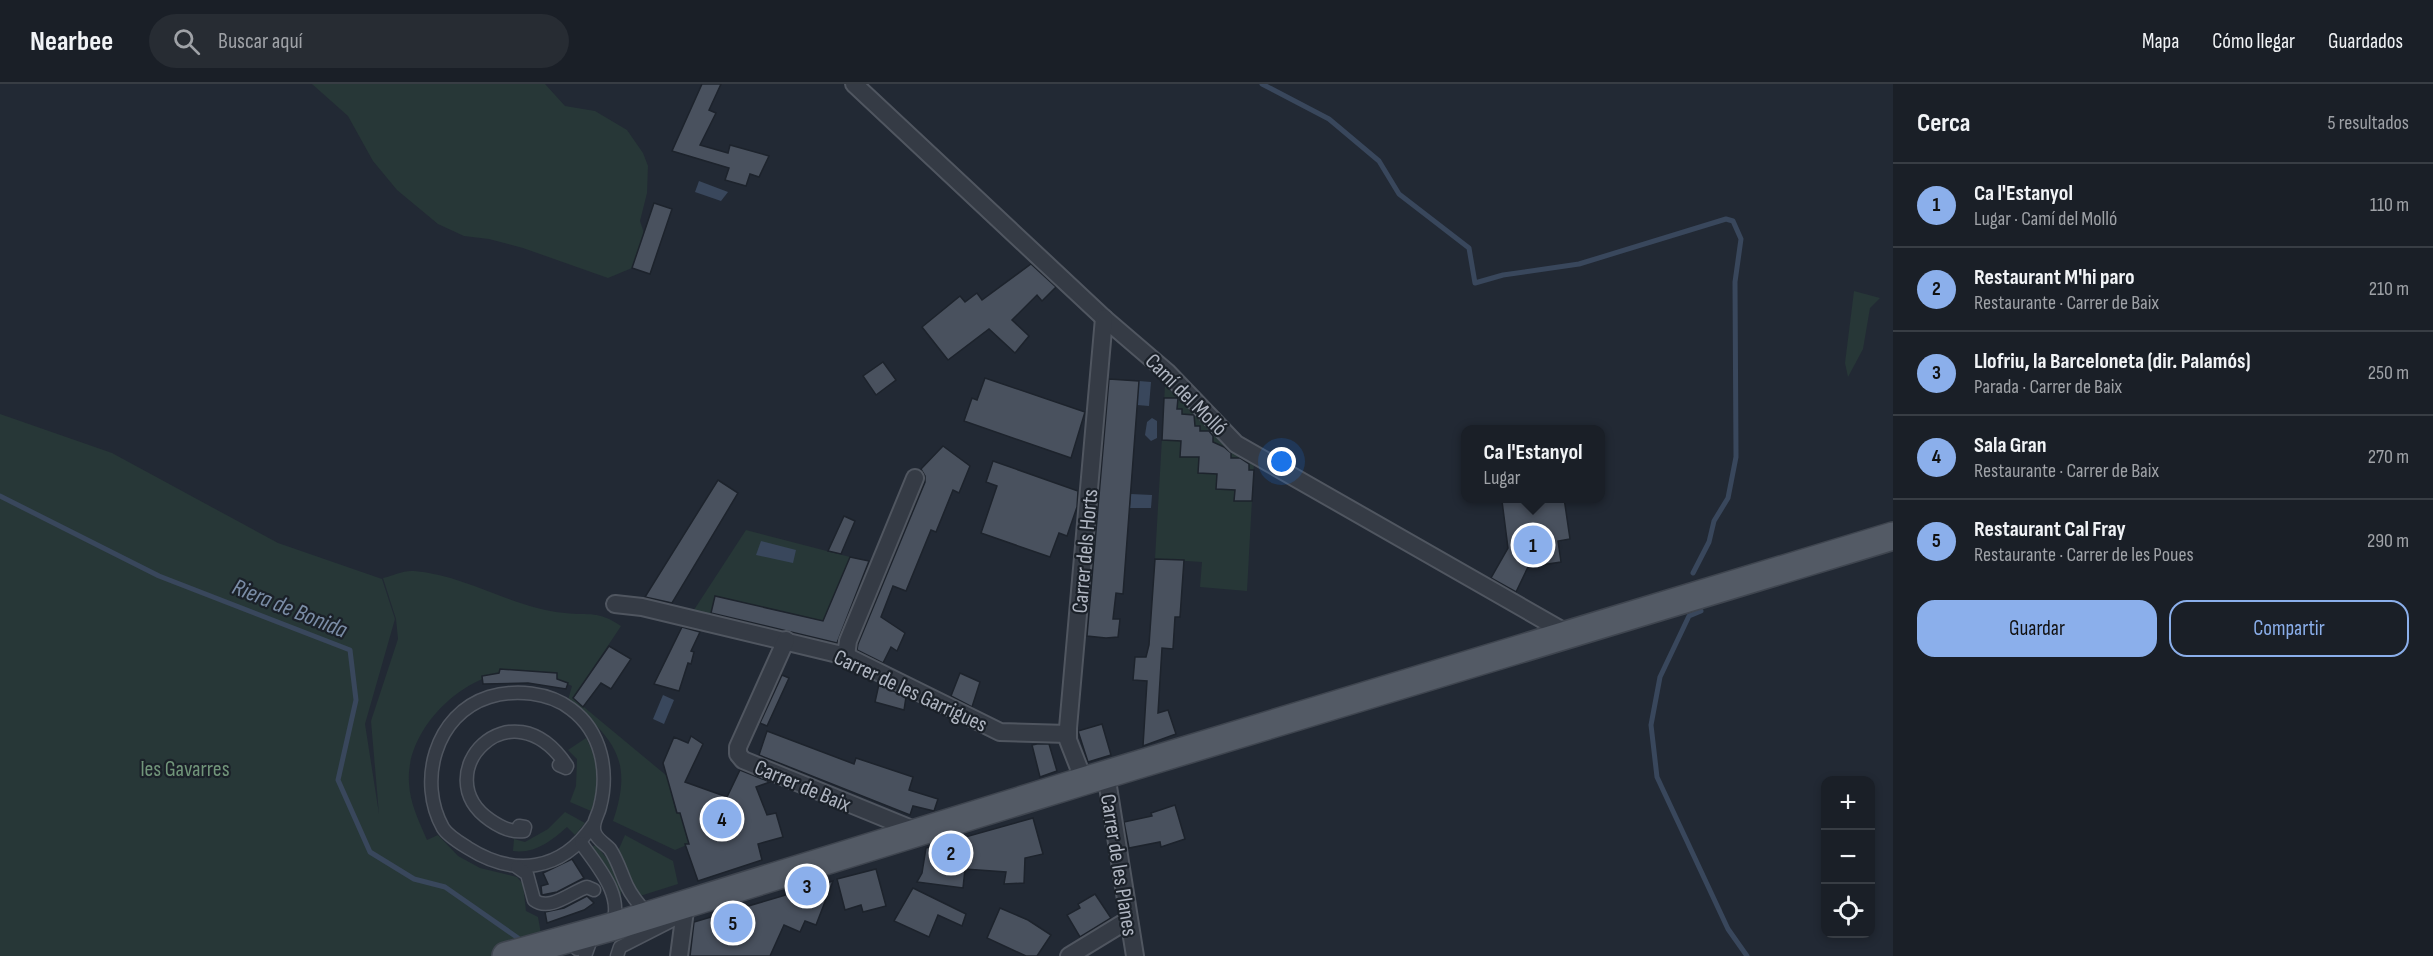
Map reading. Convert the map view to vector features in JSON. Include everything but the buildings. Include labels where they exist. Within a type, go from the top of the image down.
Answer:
[{"type":"main road","points":[[506,956],[648,915],[685,908],[1095,778],[1893,536]]},
{"type":"street","name":"Camí del Molló","points":[[854,84],[1104,318],[1167,372],[1236,444],[1570,635]]},
{"type":"street","name":"Carrer dels Horts","points":[[1095,778],[1068,734],[1104,318]]},
{"type":"street","points":[[846,656],[848,641],[915,478]]},
{"type":"street","name":"Carrer de les Garrigues","points":[[615,604],[642,607],[846,656],[1000,732],[1068,734]]},
{"type":"street","name":"Carrer de Baix","points":[[786,640],[738,747],[738,754],[743,760],[920,833]]},
{"type":"street","points":[[507,692],[550,698],[572,709],[596,738],[604,763],[604,787],[593,825],[581,843],[565,855],[540,865],[517,867],[483,858],[444,831],[430,787],[432,763],[439,742],[454,721],[480,700],[507,692]]},
{"type":"street","points":[[519,826],[525,827],[524,831],[504,828],[484,816],[476,806],[465,777],[481,746],[498,733],[517,729],[541,739],[560,755],[567,766],[566,768],[560,765]]},
{"type":"street","name":"Carrer de les Planes","points":[[1095,778],[1135,956]]},
{"type":"street","points":[[593,825],[595,835],[609,849],[635,900],[648,915]]},
{"type":"street","points":[[581,843],[611,891],[616,912],[611,927]]},
{"type":"street","points":[[517,867],[527,874],[534,900],[539,904],[551,904],[587,886],[594,890]]},
{"type":"street","points":[[617,956],[620,947],[685,908]]},
{"type":"street","points":[[679,956],[685,908]]},
{"type":"street","points":[[685,908],[688,913],[686,956]]},
{"type":"street","points":[[1069,956],[1128,920]]},
{"type":"street","points":[[556,956],[589,945],[585,956]]},
{"type":"green space","points":[[312,84],[545,84],[565,106],[595,111],[627,130],[643,153],[648,166],[647,193],[640,221],[644,233],[632,268],[608,278],[523,248],[489,239],[464,236],[438,224],[397,190],[373,161],[348,116]]},
{"type":"green space","points":[[1854,291],[1880,298],[1870,308],[1863,349],[1848,377],[1845,363]]},
{"type":"green space","points":[[1165,386],[1227,444],[1254,462],[1247,591],[1200,587],[1202,562],[1155,559]]},
{"type":"green space","name":"les Gavarres","points":[[0,414],[112,453],[278,543],[382,579],[395,619],[365,724],[379,814],[371,721],[398,639],[396,619],[383,578],[410,571],[433,574],[545,610],[594,615],[613,621],[621,626],[573,698],[667,776],[676,813],[680,813],[689,844],[675,850],[613,821],[621,782],[616,752],[597,727],[568,700],[572,686],[534,672],[500,673],[479,680],[460,691],[428,723],[417,742],[410,762],[411,798],[427,840],[438,835],[458,856],[480,868],[517,877],[523,884],[526,911],[538,917],[545,956],[0,956]]},
{"type":"green space","points":[[746,530],[850,557],[832,600],[843,626],[716,596],[710,617],[692,613]]},
{"type":"green space","points":[[586,738],[594,756],[597,774],[596,793],[591,811],[570,802],[576,786],[577,759],[568,750]]},
{"type":"green space","points":[[565,812],[585,823],[575,835],[567,827],[549,842],[536,848],[513,851],[514,839],[525,842],[548,829]]},
{"type":"green space","points":[[625,835],[673,861],[678,884],[640,896],[613,867],[621,889],[621,901],[609,874],[593,910],[609,873],[602,860],[590,848],[596,845],[612,865]]},
{"type":"water","points":[[699,181],[728,192],[721,201],[695,192]]},
{"type":"water","points":[[1139,381],[1151,382],[1149,406],[1137,405]]},
{"type":"water","points":[[1152,418],[1157,421],[1157,438],[1151,441],[1145,435],[1147,422]]},
{"type":"water","points":[[1131,494],[1152,495],[1151,508],[1130,508]]},
{"type":"water","points":[[761,541],[796,550],[793,563],[756,555]]},
{"type":"water","points":[[663,695],[674,700],[664,724],[653,719]]},
{"type":"waterway","points":[[1262,84],[1329,119],[1379,161],[1399,194],[1469,248],[1475,283],[1503,275],[1579,264],[1726,219],[1733,221],[1741,239],[1735,282],[1736,457],[1728,498],[1714,521],[1709,542],[1693,573]]},
{"type":"waterway","name":"Riera de Bonida","points":[[0,496],[159,576],[350,650],[356,700],[338,780],[370,852],[414,879],[445,887],[518,938]]},
{"type":"waterway","points":[[1701,611],[1689,616],[1660,677],[1651,725],[1657,777],[1728,929],[1747,956]]},
{"type":"place","name":"Ca l'Estanyol","points":[[1533,545]]},
{"type":"place","name":"Sala Gran","points":[[722,819]]},
{"type":"place","name":"Restaurant M'hi paro","points":[[951,853]]},
{"type":"place","name":"Llofriu, la Barceloneta (dir. Palamós)","points":[[807,886]]},
{"type":"place","name":"Restaurant Cal Fray","points":[[733,923]]}]
